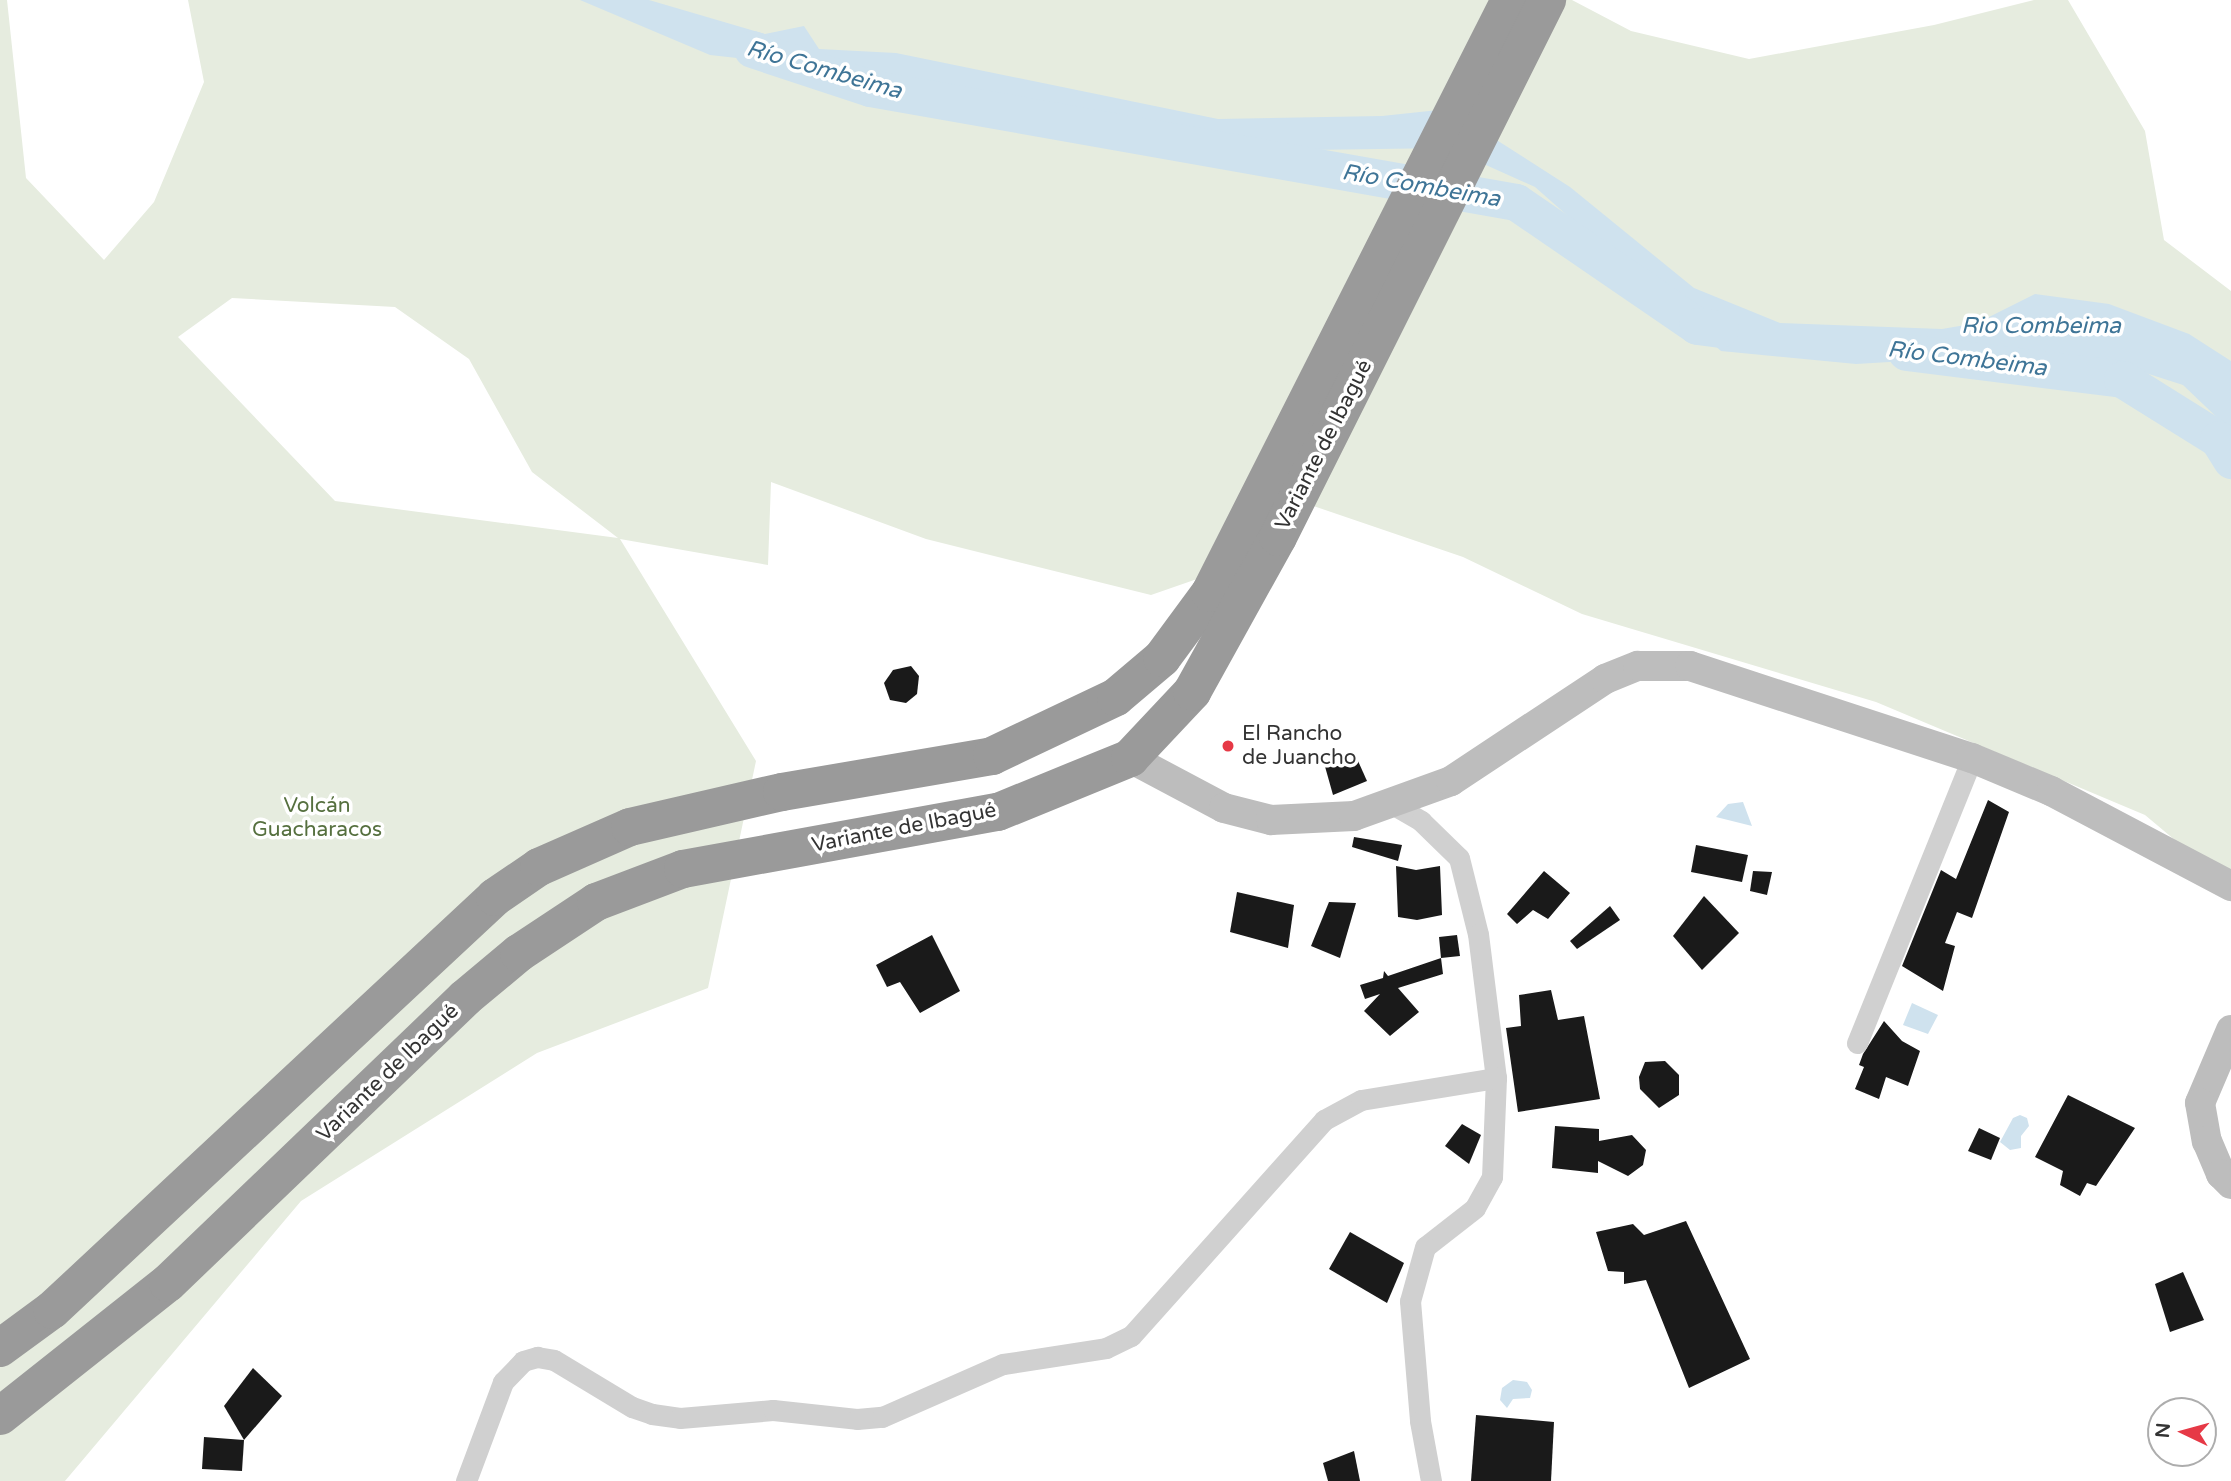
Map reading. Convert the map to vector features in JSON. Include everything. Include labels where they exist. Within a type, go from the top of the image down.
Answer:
[{"type":"highway","name":"Variante de Ibagué","points":[[0,1348],[102,1265],[495,897],[540,867],[630,827],[782,792],[992,755],[1116,697],[1162,658],[1210,593],[1510,0]]},
{"type":"highway","name":"Variante de Ibagué","points":[[0,1416],[168,1283],[465,998],[519,953],[596,902],[683,869],[998,811],[1130,758],[1192,692],[1278,537],[1547,0]]},
{"type":"street","points":[[1130,758],[1224,808],[1271,820],[1354,816],[1451,780],[1605,679],[1638,666],[1690,666],[1972,758],[2051,791],[2231,886]]},
{"type":"street","points":[[1857,1043],[1972,758]]},
{"type":"street","points":[[1392,804],[1421,821],[1459,858],[1478,934],[1496,1078],[1497,1160],[1492,1177],[1475,1208],[1425,1247],[1410,1301],[1420,1421],[1432,1481]]},
{"type":"street","points":[[2231,1030],[2200,1103],[2207,1141],[2221,1174],[2231,1184]]},
{"type":"street","points":[[466,1481],[503,1382],[523,1361],[537,1357],[554,1360],[632,1407],[652,1414],[680,1418],[773,1410],[857,1419],[881,1417],[1003,1364],[1106,1348],[1131,1336],[1324,1120],[1362,1100],[1496,1078]]},
{"type":"green space","name":"Volcán Guacharacos","points":[[0,0],[7,0],[26,178],[104,260],[154,202],[204,82],[188,0],[1572,0],[1631,31],[1749,59],[1934,25],[2034,0],[2068,0],[2145,131],[2164,240],[2231,291],[2231,887],[2145,815],[1876,702],[1582,614],[1463,557],[1290,498],[1246,562],[1151,595],[926,539],[771,482],[768,565],[620,539],[756,761],[708,988],[537,1053],[301,1201],[65,1481],[0,1481]],"holes":[[[232,298],[395,307],[469,359],[532,472],[618,538],[335,501],[178,337]]]},
{"type":"water","name":"Rio Combeima","points":[[580,0],[649,0],[765,34],[804,26],[819,49],[896,53],[1218,119],[1382,116],[1448,109],[1570,187],[1694,288],[1780,323],[1942,329],[1977,323],[2035,294],[2109,304],[2189,334],[2231,361],[2231,447],[2227,427],[2183,385],[2102,359],[2007,355],[1856,364],[1721,351],[1535,187],[1448,148],[1308,150],[1152,127],[856,71],[710,55]]},
{"type":"water","points":[[1743,802],[1752,826],[1716,817],[1728,804]]},
{"type":"water","points":[[1912,1003],[1938,1015],[1928,1034],[1903,1025]]},
{"type":"water","points":[[2020,1115],[2027,1118],[2029,1126],[2021,1136],[2021,1148],[2010,1150],[2000,1142],[2013,1118]]},
{"type":"water","points":[[1513,1380],[1527,1382],[1532,1390],[1530,1398],[1513,1399],[1507,1408],[1500,1400],[1502,1388]]},
{"type":"building","points":[[911,666],[919,676],[917,694],[906,703],[890,700],[884,683],[893,670]]},
{"type":"building","points":[[1354,752],[1367,781],[1333,795],[1324,763]]},
{"type":"building","points":[[1988,800],[2009,812],[1972,918],[1957,912],[1945,943],[1955,946],[1943,991],[1902,966],[1941,870],[1956,879]]},
{"type":"building","points":[[1354,837],[1402,845],[1398,861],[1352,847]]},
{"type":"building","points":[[1696,845],[1748,855],[1742,882],[1691,872]]},
{"type":"building","points":[[1396,866],[1416,870],[1440,866],[1442,915],[1417,920],[1398,917]]},
{"type":"building","points":[[1544,871],[1570,893],[1548,919],[1533,910],[1517,924],[1507,914]]},
{"type":"building","points":[[1753,871],[1772,872],[1767,895],[1750,891]]},
{"type":"building","points":[[1237,892],[1294,905],[1288,948],[1230,932]]},
{"type":"building","points":[[1704,896],[1739,933],[1702,970],[1673,936]]},
{"type":"building","points":[[1329,902],[1356,903],[1340,958],[1311,946]]},
{"type":"building","points":[[1610,906],[1620,920],[1577,949],[1570,941]]},
{"type":"building","points":[[932,935],[960,991],[920,1013],[900,982],[887,987],[876,965]]},
{"type":"building","points":[[1457,935],[1460,956],[1441,958],[1439,937]]},
{"type":"building","points":[[1441,958],[1443,974],[1398,988],[1419,1012],[1390,1036],[1364,1011],[1380,994],[1365,999],[1360,985],[1383,978],[1384,971],[1388,976]]},
{"type":"building","points":[[1551,990],[1558,1020],[1584,1016],[1600,1099],[1518,1112],[1506,1028],[1521,1026],[1519,995]]},
{"type":"building","points":[[1884,1021],[1902,1041],[1920,1051],[1908,1086],[1886,1077],[1879,1099],[1855,1089],[1864,1067],[1859,1065],[1863,1054]]},
{"type":"building","points":[[1665,1061],[1679,1075],[1679,1095],[1659,1108],[1640,1089],[1639,1077],[1645,1062]]},
{"type":"building","points":[[2068,1095],[2135,1128],[2096,1186],[2087,1183],[2080,1196],[2060,1185],[2063,1171],[2035,1157]]},
{"type":"building","points":[[1462,1124],[1481,1135],[1469,1164],[1445,1146]]},
{"type":"building","points":[[1555,1126],[1599,1129],[1599,1141],[1632,1135],[1646,1150],[1643,1165],[1628,1176],[1598,1161],[1598,1173],[1552,1168]]},
{"type":"building","points":[[1979,1128],[2000,1138],[1991,1160],[1968,1151]]},
{"type":"building","points":[[1686,1221],[1750,1359],[1689,1388],[1646,1280],[1624,1284],[1624,1272],[1608,1271],[1596,1232],[1633,1224],[1644,1235]]},
{"type":"building","points":[[1350,1232],[1404,1263],[1387,1303],[1329,1269]]},
{"type":"building","points":[[2183,1272],[2204,1320],[2170,1332],[2155,1284]]},
{"type":"building","points":[[253,1368],[282,1396],[244,1440],[224,1406]]},
{"type":"building","points":[[1476,1415],[1554,1422],[1551,1481],[1471,1481]]},
{"type":"building","points":[[204,1437],[244,1440],[242,1471],[202,1469]]},
{"type":"building","points":[[1354,1451],[1360,1481],[1328,1481],[1323,1463]]},
{"type":"waterway","name":"Río Combeima","points":[[752,49],[870,88],[1516,202],[1697,326],[1720,329]]},
{"type":"waterway","name":"Río Combeima","points":[[1906,352],[2122,379],[2218,439],[2231,460]]},
{"type":"place","name":"El Rancho de Juancho","points":[[1228,746]]}]
